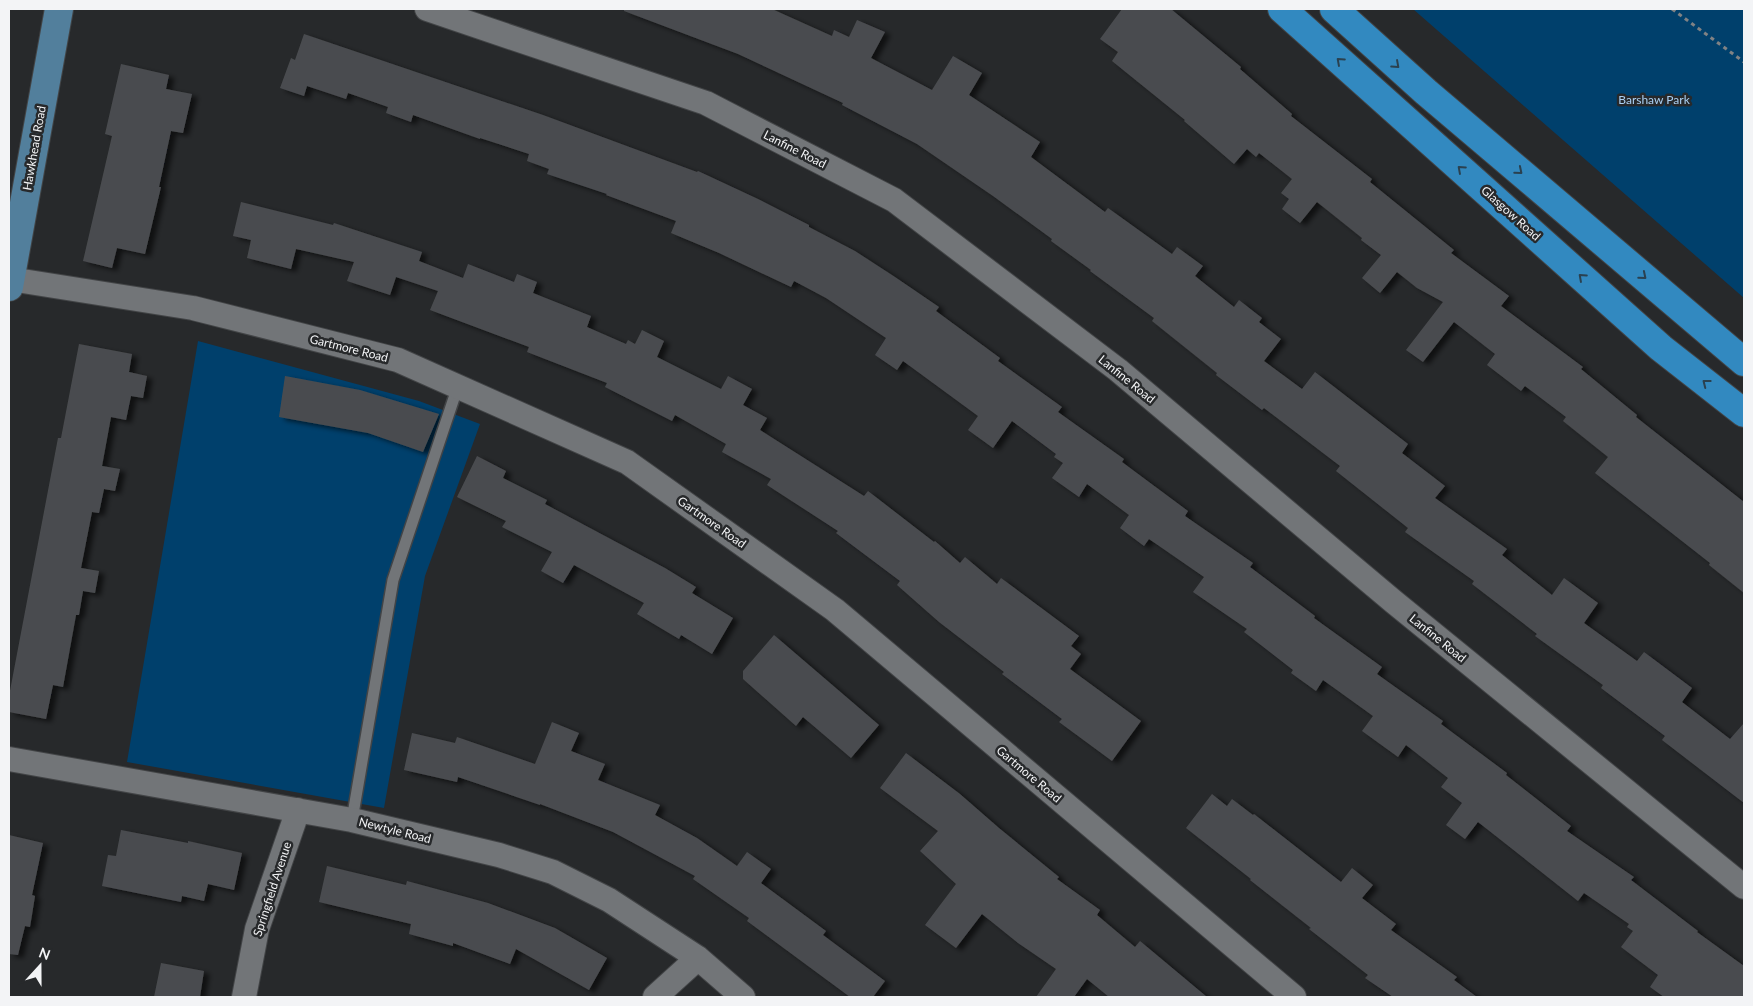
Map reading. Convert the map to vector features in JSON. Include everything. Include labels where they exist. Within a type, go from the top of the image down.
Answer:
[{"type":"main road","name":"Glasgow Road","points":[[1282,9],[1661,348],[1744,413]]},
{"type":"main road","points":[[1334,9],[1426,92],[1744,362]]},
{"type":"street","name":"Hawkhead Road","points":[[10,283],[58,9]]},
{"type":"street","name":"Lanfine Road","points":[[428,9],[706,103],[894,200],[1118,370],[1394,602],[1744,887]]},
{"type":"street","name":"Gartmore Road","points":[[10,283],[193,308],[398,360],[627,462],[836,610],[1294,997]]},
{"type":"street","name":"Newtyle Road","points":[[9,759],[352,820],[499,855],[553,872],[608,900],[698,958],[744,997]]},
{"type":"street","name":"Springfield Avenue","points":[[244,997],[257,929],[298,810]]},
{"type":"street","points":[[655,997],[698,958]]},
{"type":"lane","points":[[352,820],[393,580],[458,386]]},
{"type":"path","points":[[1672,9],[1744,62]]},
{"type":"green space","name":"Barshaw Park","points":[[1413,9],[1744,9],[1744,298]]},
{"type":"green space","points":[[198,341],[419,401],[480,424],[425,576],[384,808],[127,762]]},
{"type":"building","points":[[624,9],[772,9],[832,36],[834,30],[849,37],[857,20],[885,32],[871,58],[932,90],[953,56],[982,73],[969,95],[1040,142],[1031,157],[1105,212],[1108,208],[1172,254],[1177,247],[1203,266],[1195,276],[1234,307],[1239,300],[1262,318],[1259,322],[1281,339],[1264,361],[1302,389],[1315,372],[1408,444],[1402,453],[1445,486],[1435,498],[1507,549],[1502,555],[1552,595],[1564,578],[1598,603],[1584,623],[1637,661],[1644,652],[1692,688],[1682,702],[1730,739],[1744,723],[1744,803],[1662,740],[1665,736],[1601,688],[1603,685],[1535,636],[1537,634],[1472,584],[1474,581],[1405,532],[1408,528],[1336,471],[1340,466],[1264,408],[1262,410],[1216,375],[1217,373],[1152,321],[1154,318],[993,196],[917,144],[842,105],[843,103],[738,54],[624,11]]},
{"type":"building","points":[[1122,9],[1171,9],[1241,67],[1240,69],[1292,114],[1291,116],[1372,179],[1370,182],[1454,250],[1451,253],[1509,296],[1501,306],[1583,367],[1581,369],[1637,415],[1636,417],[1744,502],[1744,593],[1709,565],[1710,563],[1595,473],[1608,457],[1563,421],[1566,417],[1525,386],[1521,391],[1487,365],[1495,354],[1454,322],[1423,362],[1406,350],[1443,302],[1417,288],[1397,272],[1380,293],[1362,278],[1381,255],[1361,240],[1362,238],[1317,202],[1300,223],[1282,209],[1289,199],[1281,193],[1292,179],[1259,153],[1256,157],[1247,149],[1234,164],[1185,120],[1112,61],[1118,52],[1100,39]]},
{"type":"building","points":[[304,34],[543,115],[698,171],[809,225],[809,227],[855,251],[895,277],[939,307],[936,311],[1000,358],[998,361],[1062,407],[1058,412],[1124,459],[1122,462],[1188,511],[1185,516],[1253,563],[1250,567],[1315,616],[1314,618],[1382,667],[1377,674],[1443,721],[1441,724],[1507,773],[1506,775],[1571,826],[1567,831],[1634,877],[1631,880],[1744,966],[1744,997],[1664,997],[1650,987],[1658,975],[1621,947],[1633,931],[1627,927],[1629,924],[1584,893],[1578,901],[1478,822],[1465,839],[1446,825],[1462,803],[1441,787],[1448,778],[1406,745],[1398,757],[1362,731],[1373,716],[1323,680],[1316,691],[1291,673],[1293,670],[1244,632],[1247,629],[1193,592],[1204,577],[1149,539],[1144,546],[1120,528],[1129,515],[1087,484],[1079,497],[1052,478],[1063,463],[1054,457],[1056,454],[1012,421],[993,448],[968,430],[978,416],[903,361],[897,370],[875,355],[886,338],[826,298],[794,281],[791,287],[671,233],[676,221],[607,194],[547,174],[549,169],[527,161],[529,154],[413,115],[411,122],[386,113],[388,107],[348,93],[346,99],[307,86],[304,96],[280,88],[291,58],[295,60]]},
{"type":"building","points":[[121,64],[169,75],[166,89],[192,94],[183,133],[171,131],[159,187],[161,187],[145,254],[117,248],[112,268],[83,261],[112,136],[105,134]]},
{"type":"building","points":[[241,202],[333,225],[334,223],[422,252],[419,261],[463,278],[468,264],[514,282],[517,274],[537,282],[533,293],[591,316],[587,327],[626,344],[628,340],[635,344],[642,330],[664,341],[657,357],[721,389],[728,376],[752,389],[743,405],[767,418],[760,430],[864,496],[868,491],[935,541],[960,563],[965,557],[997,584],[1001,578],[1079,636],[1071,646],[1081,654],[1070,669],[1141,721],[1112,761],[1059,722],[1062,719],[1002,674],[1004,672],[939,622],[897,585],[900,581],[836,533],[838,531],[767,485],[771,479],[722,452],[726,444],[675,415],[672,421],[605,387],[607,383],[527,352],[529,347],[430,310],[438,291],[396,277],[390,295],[347,281],[354,262],[296,249],[291,269],[247,258],[251,240],[233,236]]},
{"type":"building","points":[[79,344],[132,354],[129,372],[147,376],[143,398],[131,396],[126,420],[111,417],[102,466],[120,469],[115,491],[104,489],[99,513],[92,512],[81,568],[99,571],[95,593],[83,591],[79,615],[76,615],[63,687],[53,685],[46,719],[9,712],[9,696],[58,438],[61,438]]},
{"type":"building","points":[[285,376],[360,390],[439,414],[423,452],[368,433],[279,417]]},
{"type":"building","points":[[477,456],[506,471],[503,478],[547,500],[545,504],[665,568],[696,587],[692,593],[733,618],[712,654],[681,635],[679,639],[637,614],[644,603],[574,565],[563,583],[541,571],[552,552],[502,527],[506,521],[457,497]]},
{"type":"building","points":[[774,635],[879,725],[851,758],[803,717],[796,726],[743,679],[743,671]]},
{"type":"building","points":[[552,722],[579,733],[571,751],[605,764],[598,780],[660,805],[655,815],[697,838],[737,866],[747,852],[771,869],[761,883],[826,931],[823,935],[885,981],[873,997],[850,997],[747,921],[749,918],[693,879],[695,876],[613,832],[540,804],[458,777],[457,782],[404,770],[412,733],[455,743],[457,737],[535,764]]},
{"type":"building","points":[[906,753],[960,794],[1059,877],[1057,879],[1100,910],[1097,915],[1135,947],[1140,941],[1207,997],[1109,997],[1087,979],[1074,997],[1036,997],[1056,969],[1018,943],[982,914],[956,948],[925,925],[956,884],[920,851],[938,831],[880,788]]},
{"type":"building","points":[[1212,794],[1227,806],[1232,799],[1254,814],[1341,882],[1352,868],[1373,885],[1362,898],[1396,924],[1391,930],[1457,977],[1454,980],[1477,997],[1393,997],[1365,978],[1368,975],[1186,828]]},
{"type":"building","points":[[121,830],[188,843],[188,841],[242,853],[234,890],[208,884],[204,901],[182,896],[181,902],[102,886],[108,855],[116,856]]},
{"type":"building","points":[[9,835],[43,843],[32,895],[35,896],[30,927],[25,926],[18,955],[9,954]]},
{"type":"building","points":[[327,866],[406,885],[407,881],[488,903],[555,928],[607,958],[589,990],[516,949],[510,964],[453,943],[453,946],[409,934],[411,924],[319,902]]},
{"type":"building","points":[[161,963],[204,971],[200,997],[154,997]]}]
